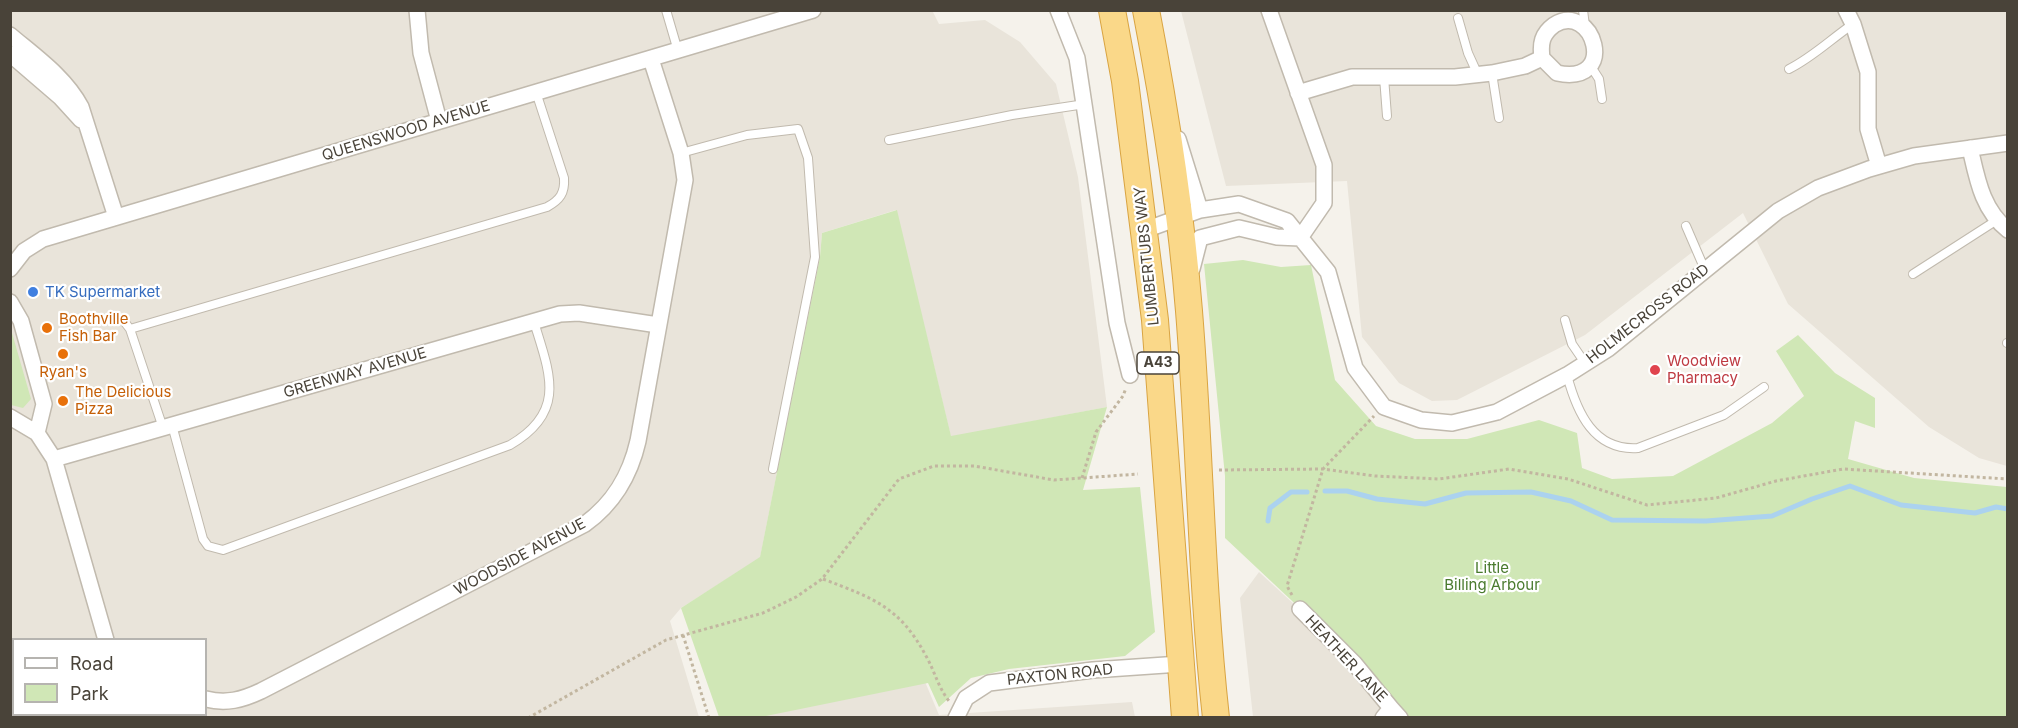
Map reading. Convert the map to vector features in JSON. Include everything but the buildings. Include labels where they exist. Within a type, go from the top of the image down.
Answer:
[{"type":"highway","name":"LUMBERTUBS WAY","points":[[1112,10],[1145,230],[1166,454],[1185,717]]},
{"type":"highway","name":"A43","points":[[1146,10],[1189,214],[1189,310],[1203,564],[1216,717]]},
{"type":"street","points":[[417,10],[421,53],[439,121]]},
{"type":"street","name":"QUEENSWOOD AVENUE","points":[[10,269],[33,244],[116,217],[813,10]]},
{"type":"street","points":[[1058,10],[1077,58],[1117,323],[1130,375]]},
{"type":"street","points":[[1269,10],[1324,165],[1324,203],[1300,238]]},
{"type":"street","points":[[1849,17],[1868,72],[1868,129],[1879,166]]},
{"type":"street","points":[[1584,18],[1596,47],[1590,65],[1583,71],[1567,75],[1549,68],[1542,58],[1541,48],[1547,30],[1558,22],[1584,18]]},
{"type":"street","points":[[10,35],[63,80],[73,93],[88,130],[116,217]]},
{"type":"street","points":[[10,54],[60,97],[88,130]]},
{"type":"street","points":[[1298,93],[1352,77],[1485,74],[1526,66],[1542,58]]},
{"type":"street","name":"WOODSIDE AVENUE","points":[[207,699],[226,702],[255,694],[585,524],[597,515],[623,483],[635,455],[685,180],[681,153],[651,59]]},
{"type":"street","name":"HOLMECROSS ROAD","points":[[1384,407],[1421,420],[1452,423],[1497,412],[1567,375],[1608,349],[1778,211],[1818,188],[1914,156],[2007,143]]},
{"type":"street","points":[[1970,148],[1980,192],[2002,225]]},
{"type":"street","points":[[1145,230],[1189,214],[1239,204],[1287,221],[1328,272],[1355,368],[1384,407]]},
{"type":"street","points":[[1189,310],[1192,262],[1200,238],[1239,228],[1277,237],[1300,238]]},
{"type":"street","points":[[10,303],[21,321],[44,404],[37,433]]},
{"type":"street","name":"GREENWAY AVENUE","points":[[54,459],[560,314],[579,313],[658,325]]},
{"type":"street","points":[[10,417],[37,433],[54,459],[105,638]]},
{"type":"street","name":"HEATHER LANE","points":[[1300,609],[1354,663],[1391,714]]},
{"type":"street","name":"PAXTON ROAD","points":[[957,715],[966,698],[978,689],[1005,680],[1180,664]]},
{"type":"lane","points":[[666,10],[678,51]]},
{"type":"lane","points":[[1789,69],[1813,56],[1849,17]]},
{"type":"lane","points":[[1458,18],[1468,53],[1485,74],[1499,117]]},
{"type":"lane","points":[[1590,65],[1599,79],[1602,99]]},
{"type":"lane","points":[[1384,77],[1387,116]]},
{"type":"lane","points":[[130,329],[547,207],[557,201],[564,187],[564,178],[536,92]]},
{"type":"lane","points":[[889,140],[1012,115],[1085,104]]},
{"type":"lane","points":[[681,153],[747,135],[798,129],[808,158],[815,257],[773,469]]},
{"type":"lane","points":[[1913,274],[2002,225]]},
{"type":"lane","points":[[1686,226],[1705,270]]},
{"type":"lane","points":[[123,320],[130,329],[168,427],[203,539],[208,546],[223,550],[510,445],[522,438],[542,417],[551,394],[548,368],[534,322]]},
{"type":"lane","points":[[1565,320],[1568,335],[1585,363]]},
{"type":"lane","points":[[1567,375],[1571,392],[1595,435],[1608,444],[1626,449],[1638,448],[1724,415],[1764,387]]},
{"type":"path","points":[[1082,478],[1096,432],[1123,396],[1130,375]]},
{"type":"path","points":[[1300,609],[1287,586],[1323,469],[1384,407]]},
{"type":"path","points":[[528,717],[666,640],[763,613],[796,597],[822,579],[899,479],[934,466],[974,466],[1054,480],[1138,474]]},
{"type":"path","points":[[1218,470],[1323,469],[1439,480],[1509,469],[1568,480],[1647,505],[1716,498],[1776,482],[1843,469],[2007,479]]},
{"type":"path","points":[[822,579],[884,604],[913,631],[932,668],[940,690],[957,715]]},
{"type":"path","points":[[683,635],[709,717]]},
{"type":"shaded area","points":[[932,10],[939,24],[985,20],[1020,42],[1056,84],[1078,177],[1107,407],[951,437],[896,210],[822,233],[820,257],[760,558],[681,608],[670,621],[699,717],[11,717],[10,11]]},
{"type":"shaded area","points":[[1181,11],[2007,11],[2007,466],[1979,458],[1929,427],[1788,304],[1743,213],[1585,335],[1457,400],[1432,401],[1399,383],[1362,337],[1347,181],[1226,186]]},
{"type":"shaded area","points":[[1259,572],[1345,651],[1399,717],[1253,717],[1240,598]]},
{"type":"shaded area","points":[[923,677],[939,715],[1132,702],[1135,717],[738,718]]},
{"type":"green space","points":[[897,210],[951,436],[1107,407],[1083,490],[1140,487],[1155,632],[1125,656],[1009,669],[971,678],[939,707],[928,683],[761,717],[719,717],[681,608],[760,557],[820,257],[822,233]]},
{"type":"green space","name":"Little Billing Arbour","points":[[1243,260],[1281,267],[1311,265],[1335,380],[1376,426],[1415,439],[1467,439],[1539,420],[1577,433],[1582,468],[1612,479],[1673,476],[1772,423],[1804,396],[1776,351],[1798,335],[1835,373],[1875,398],[1875,428],[1855,421],[1848,459],[1914,478],[2007,487],[2007,717],[1400,717],[1339,645],[1225,538],[1225,476],[1204,264]]},
{"type":"green space","points":[[10,326],[31,399],[23,408],[11,405]]},
{"type":"waterway","points":[[1325,491],[1347,491],[1377,499],[1425,504],[1466,493],[1531,492],[1571,501],[1612,520],[1706,521],[1772,516],[1850,486],[1901,505],[1975,513],[1996,507],[2008,509]]},
{"type":"waterway","points":[[1268,521],[1270,508],[1291,492],[1307,492]]},
{"type":"place","name":"TK Supermarket","points":[[33,292]]},
{"type":"place","name":"Boothville Fish Bar","points":[[47,328]]},
{"type":"place","name":"Ryan's","points":[[63,354]]},
{"type":"place","name":"Woodview Pharmacy","points":[[1655,370]]},
{"type":"place","name":"The Delicious Pizza","points":[[63,401]]}]
